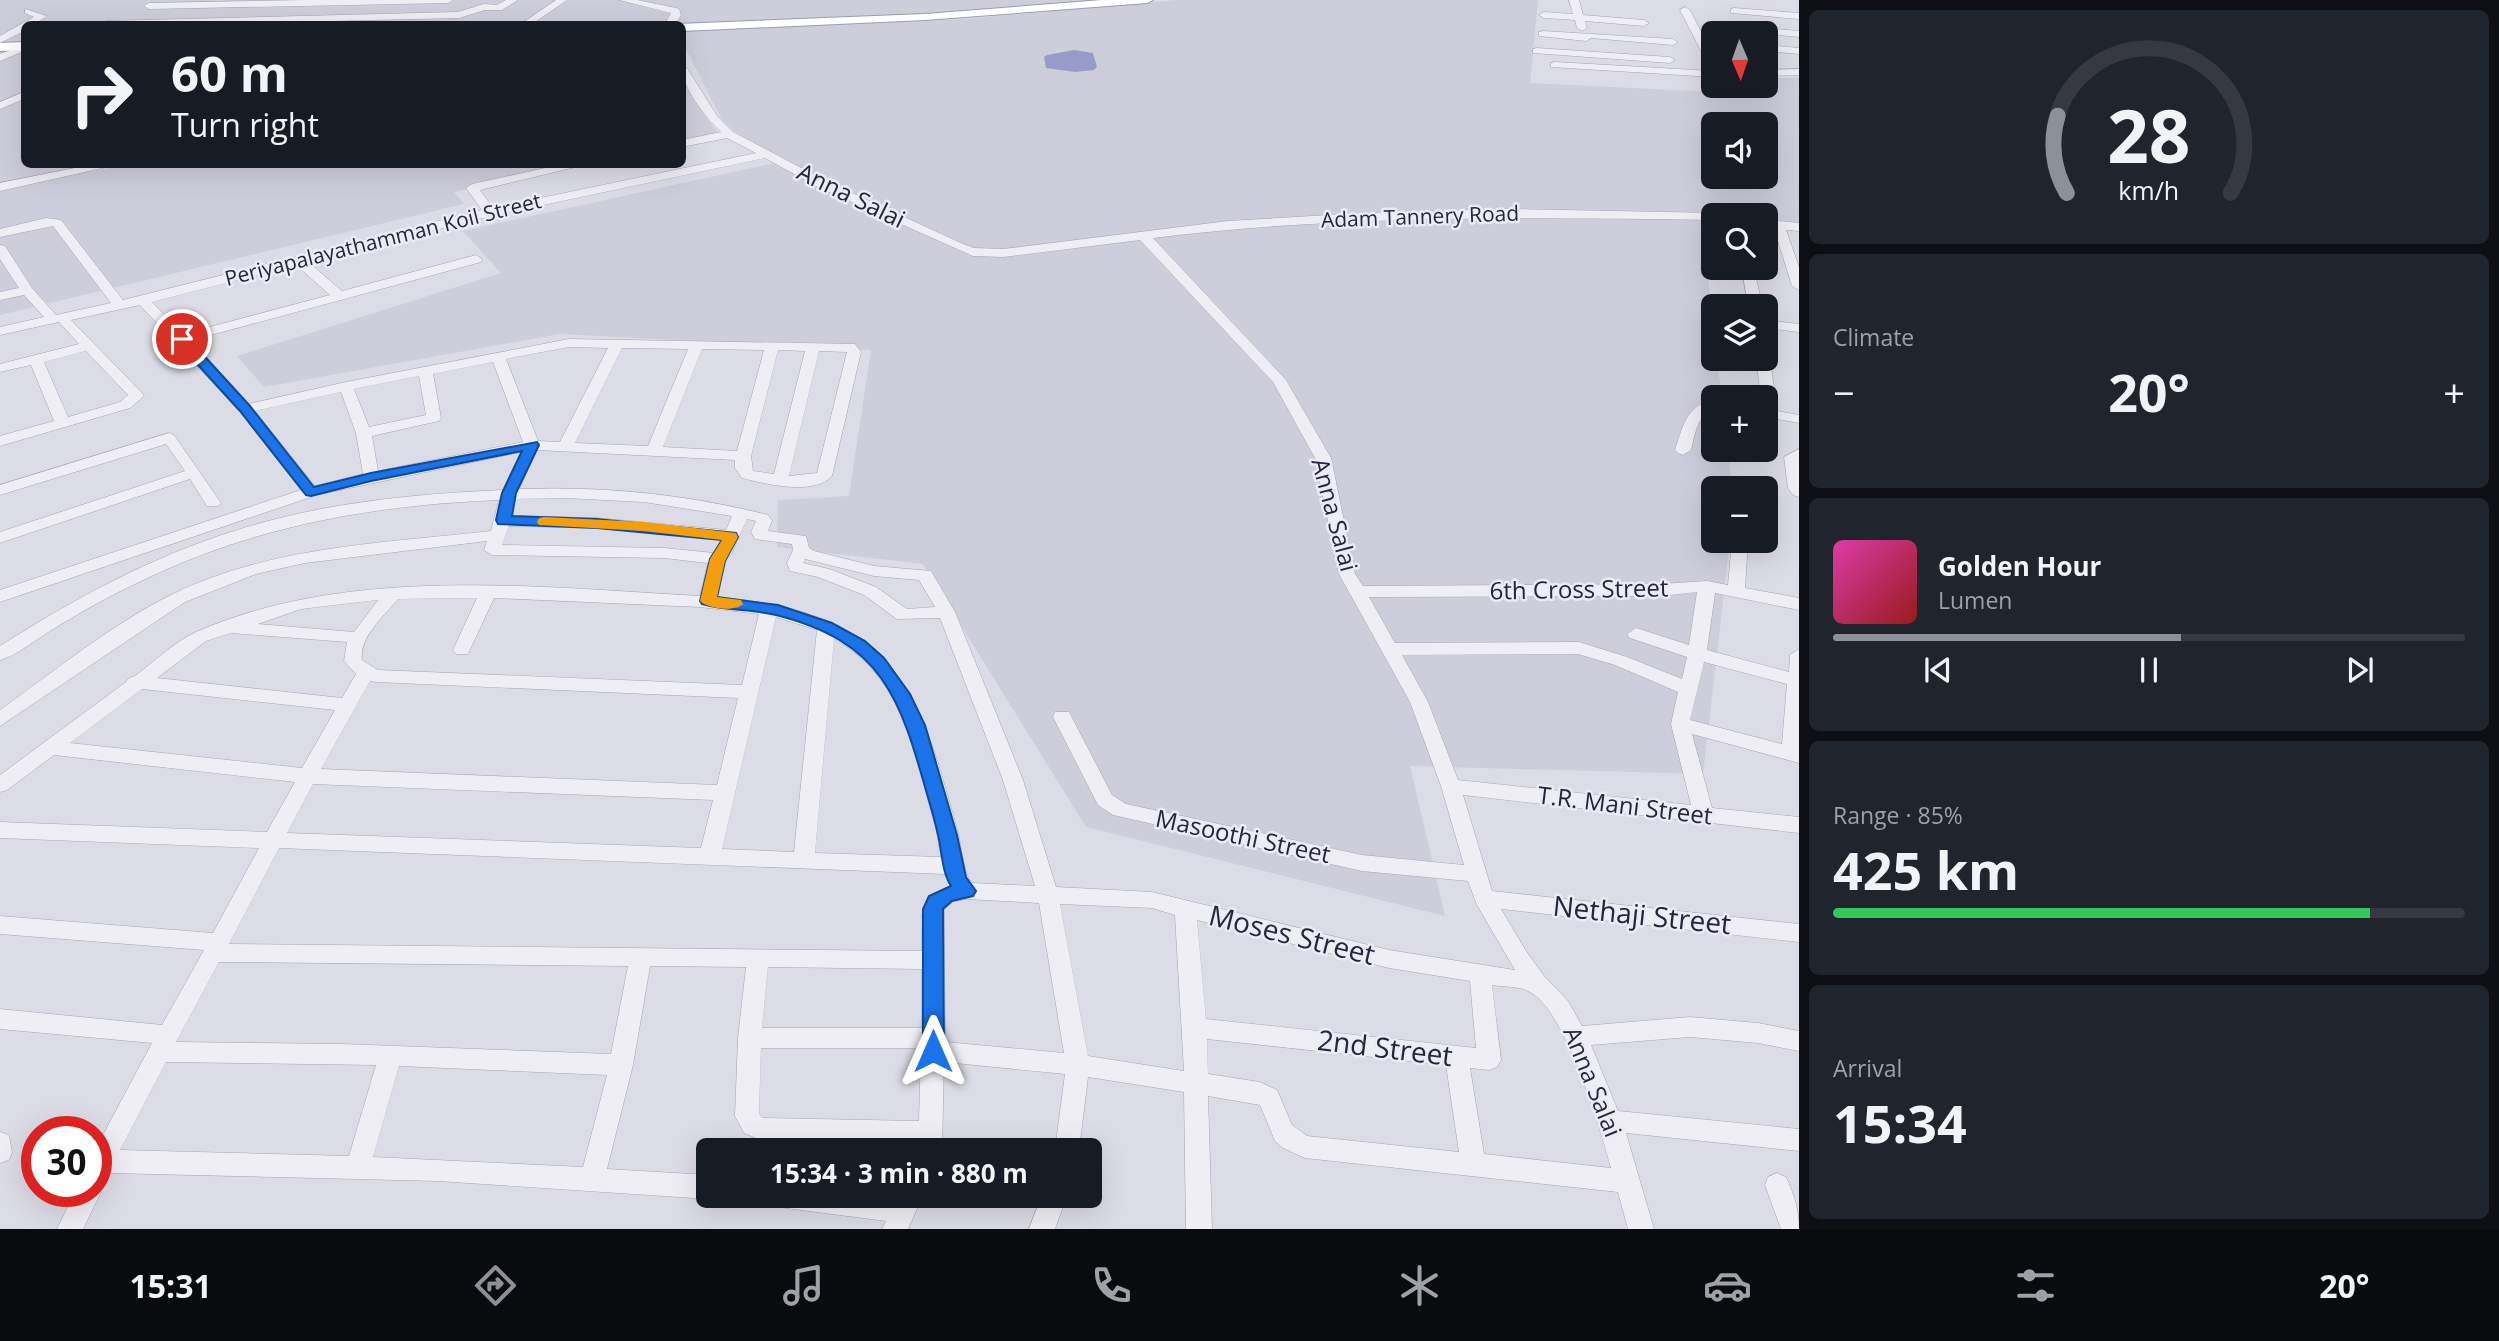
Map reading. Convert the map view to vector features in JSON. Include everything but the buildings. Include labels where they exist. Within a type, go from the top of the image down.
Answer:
[{"type":"main road","points":[[686,27],[926,17],[1147,0]]},
{"type":"main road","points":[[0,47],[21,47]]},
{"type":"street","points":[[158,0],[149,6],[448,0]]},
{"type":"street","points":[[461,21],[484,6],[499,8],[513,0]]},
{"type":"street","points":[[530,21],[562,0]]},
{"type":"street","points":[[624,0],[676,11],[672,21]]},
{"type":"street","points":[[1574,0],[1595,68]]},
{"type":"street","points":[[1728,0],[1743,21]]},
{"type":"street","points":[[300,21],[327,2]]},
{"type":"street","points":[[1685,10],[1701,35]]},
{"type":"street","points":[[28,11],[42,16],[34,21]]},
{"type":"street","points":[[1734,11],[1799,16]]},
{"type":"street","points":[[320,21],[468,14]]},
{"type":"street","points":[[114,21],[121,17]]},
{"type":"street","points":[[1541,18],[1670,60]]},
{"type":"street","points":[[1644,23],[1584,32],[1539,43],[1584,32],[1672,42]]},
{"type":"street","points":[[0,40],[21,29]]},
{"type":"street","points":[[1584,32],[1654,52]]},
{"type":"street","points":[[1778,33],[1799,34]]},
{"type":"street","points":[[0,58],[21,48]]},
{"type":"street","points":[[1778,49],[1799,51]]},
{"type":"street","points":[[1778,63],[1785,72]]},
{"type":"street","points":[[1555,65],[1701,73]]},
{"type":"street","points":[[1778,72],[1799,72]]},
{"type":"street","name":"Anna Salai","points":[[686,74],[713,118],[729,134],[822,184],[973,252],[1003,253],[1143,236],[1279,380],[1322,458],[1347,574],[1419,702],[1451,786],[1484,899],[1536,983],[1560,1008],[1576,1036],[1609,1121],[1641,1229]]},
{"type":"street","points":[[0,106],[21,96]]},
{"type":"street","points":[[686,143],[729,134]]},
{"type":"street","name":"Periyapalayathamman Koil Street","points":[[0,331],[143,300],[490,212],[768,155]]},
{"type":"street","points":[[0,187],[95,168]]},
{"type":"street","points":[[490,212],[472,188],[564,168]]},
{"type":"street","name":"Adam Tannery Road","points":[[1143,236],[1228,225],[1377,217],[1508,213],[1701,215]]},
{"type":"street","points":[[0,233],[46,222],[57,223],[120,305]]},
{"type":"street","points":[[1778,226],[1799,228]]},
{"type":"street","points":[[1778,239],[1799,286]]},
{"type":"street","points":[[0,248],[27,290],[88,346],[136,396],[125,405],[0,441]]},
{"type":"street","points":[[182,339],[477,259]]},
{"type":"street","points":[[298,260],[340,296]]},
{"type":"street","points":[[0,296],[27,290]]},
{"type":"street","points":[[143,300],[245,409],[311,492]]},
{"type":"street","points":[[1778,325],[1799,328]]},
{"type":"street","points":[[565,447],[618,342]]},
{"type":"street","points":[[245,409],[346,386],[569,343],[850,347],[854,352],[824,476],[811,481],[748,475],[743,468],[743,456],[772,346]]},
{"type":"street","points":[[0,368],[88,346]]},
{"type":"street","points":[[654,450],[696,346]]},
{"type":"street","points":[[781,478],[813,346]]},
{"type":"street","points":[[496,541],[509,493],[532,445],[498,356]]},
{"type":"street","points":[[36,360],[63,423]]},
{"type":"street","points":[[364,433],[434,418],[425,370]]},
{"type":"street","points":[[346,386],[364,433],[371,477]]},
{"type":"street","points":[[1683,450],[1697,411],[1701,408]]},
{"type":"street","points":[[1778,415],[1799,419]]},
{"type":"street","points":[[0,490],[169,438],[214,503]]},
{"type":"street","points":[[0,596],[311,492],[371,477],[532,445],[743,456]]},
{"type":"street","points":[[1799,454],[1792,457],[1796,488],[1799,492]]},
{"type":"street","points":[[0,538],[194,473]]},
{"type":"street","points":[[0,654],[59,616],[158,565],[214,543],[329,511],[509,493],[599,494],[663,499],[741,514],[763,520],[759,532],[761,536],[800,540],[801,550],[796,567],[823,573],[870,592],[900,614],[912,616],[946,612]]},
{"type":"street","points":[[271,505],[279,523]]},
{"type":"street","points":[[496,541],[664,552],[717,559],[723,555],[741,514]]},
{"type":"street","points":[[0,719],[118,636],[179,598],[251,570],[305,558],[496,541],[597,523],[731,537]]},
{"type":"street","points":[[801,550],[807,555],[874,571],[926,575],[946,612],[1013,780],[1048,894],[1079,1065],[1069,1138]]},
{"type":"street","points":[[1736,591],[1739,553]]},
{"type":"street","points":[[708,601],[717,559]]},
{"type":"street","points":[[1704,815],[1680,724],[1697,654],[1707,586]]},
{"type":"street","name":"6th Cross Street","points":[[1357,592],[1661,590],[1707,586],[1799,604]]},
{"type":"street","points":[[462,650],[489,591]]},
{"type":"street","points":[[0,785],[191,641],[225,627],[319,600],[489,591],[708,601],[769,609],[826,627],[859,645],[878,662],[904,698],[926,759],[957,879],[966,891],[947,895],[936,901],[933,909],[931,1138]]},
{"type":"street","points":[[393,594],[357,639],[352,658],[354,664],[376,676],[750,692]]},
{"type":"street","points":[[710,855],[769,609]]},
{"type":"street","points":[[225,627],[348,636],[357,639]]},
{"type":"street","points":[[804,859],[826,627]]},
{"type":"street","points":[[1636,634],[1697,654],[1797,680]]},
{"type":"street","points":[[1390,649],[1589,649],[1688,689]]},
{"type":"street","points":[[1680,724],[1795,755],[1799,655]]},
{"type":"street","points":[[112,1142],[306,776],[366,672]]},
{"type":"street","points":[[135,682],[347,705]]},
{"type":"street","name":"Masoothi Street","points":[[1062,717],[1105,800],[1120,810],[1362,863],[1477,874]]},
{"type":"street","points":[[50,748],[306,776],[727,793]]},
{"type":"street","name":"T.R. Mani Street","points":[[1451,786],[1799,825]]},
{"type":"street","points":[[0,830],[954,866]]},
{"type":"street","name":"Moses Street","points":[[966,891],[1121,897],[1185,908],[1336,947],[1536,983]]},
{"type":"street","name":"Nethaji Street","points":[[1484,899],[1799,933]]},
{"type":"street","points":[[1185,908],[1195,1028],[1199,1229]]},
{"type":"street","points":[[0,925],[216,948],[934,960]]},
{"type":"street","points":[[592,1180],[621,1065],[641,957]]},
{"type":"street","points":[[758,959],[750,1038],[747,1116],[751,1124],[758,1129],[888,1138]]},
{"type":"street","name":"2nd Street","points":[[1195,1028],[1272,1034],[1489,1060],[1480,974]]},
{"type":"street","points":[[0,1019],[163,1043],[621,1065]]},
{"type":"street","points":[[1576,1036],[1690,1027],[1758,1032],[1799,1041]]},
{"type":"street","points":[[750,1038],[933,1044],[1194,1083],[1269,1096],[1274,1102],[1279,1130],[1291,1142],[1305,1147],[1628,1181]]},
{"type":"street","points":[[358,1168],[390,1056]]},
{"type":"street","points":[[1456,1056],[1473,1164]]},
{"type":"street","points":[[1609,1121],[1799,1140]]},
{"type":"street","points":[[0,1143],[0,1152]]},
{"type":"street","points":[[112,1167],[358,1168],[696,1186]]},
{"type":"street","points":[[1777,1185],[1794,1229]]},
{"type":"street","points":[[70,1229],[81,1207]]},
{"type":"street","points":[[874,1208],[903,1212]]},
{"type":"street","points":[[1042,1229],[1050,1208]]},
{"type":"shaded area","points":[[0,0],[1122,0],[686,26],[686,21],[21,21],[21,43],[0,44]]},
{"type":"shaded area","points":[[1177,0],[1538,0],[1530,83],[1701,91],[1701,98],[1778,98],[1778,78],[1799,78],[1799,226],[1778,225],[1778,203],[1701,203],[1701,280],[1708,280],[1710,294],[1701,294],[1701,371],[1719,371],[1720,385],[1701,385],[1701,462],[1729,462],[1731,476],[1701,476],[1701,553],[1729,553],[1703,774],[1410,766],[1445,916],[1086,827],[923,564],[777,547],[778,500],[849,496],[871,350],[560,334],[264,387],[237,356],[501,273],[463,231],[779,162],[722,120],[686,49],[686,31],[966,19]]},
{"type":"shaded area","points":[[0,49],[21,49],[21,168],[72,168],[0,184]]},
{"type":"shaded area","points":[[686,83],[706,117],[719,134],[686,141]]},
{"type":"shaded area","points":[[110,168],[565,168],[454,192],[464,204],[0,315],[0,191]]},
{"type":"water","points":[[1074,50],[1093,53],[1097,67],[1094,70],[1075,72],[1046,68],[1044,57],[1047,55]]},
{"type":"slow traffic","points":[[544,522],[597,523],[731,537],[723,555],[717,559],[708,601],[735,604]]},
{"type":"route","points":[[182,339],[245,409],[311,492],[371,477],[532,445],[509,493],[503,520],[597,523],[731,537],[723,555],[717,559],[708,601],[778,610],[826,627],[859,645],[878,662],[904,698],[916,725],[948,835],[957,879],[966,891],[947,895],[936,901],[933,909],[933,1051]]}]
